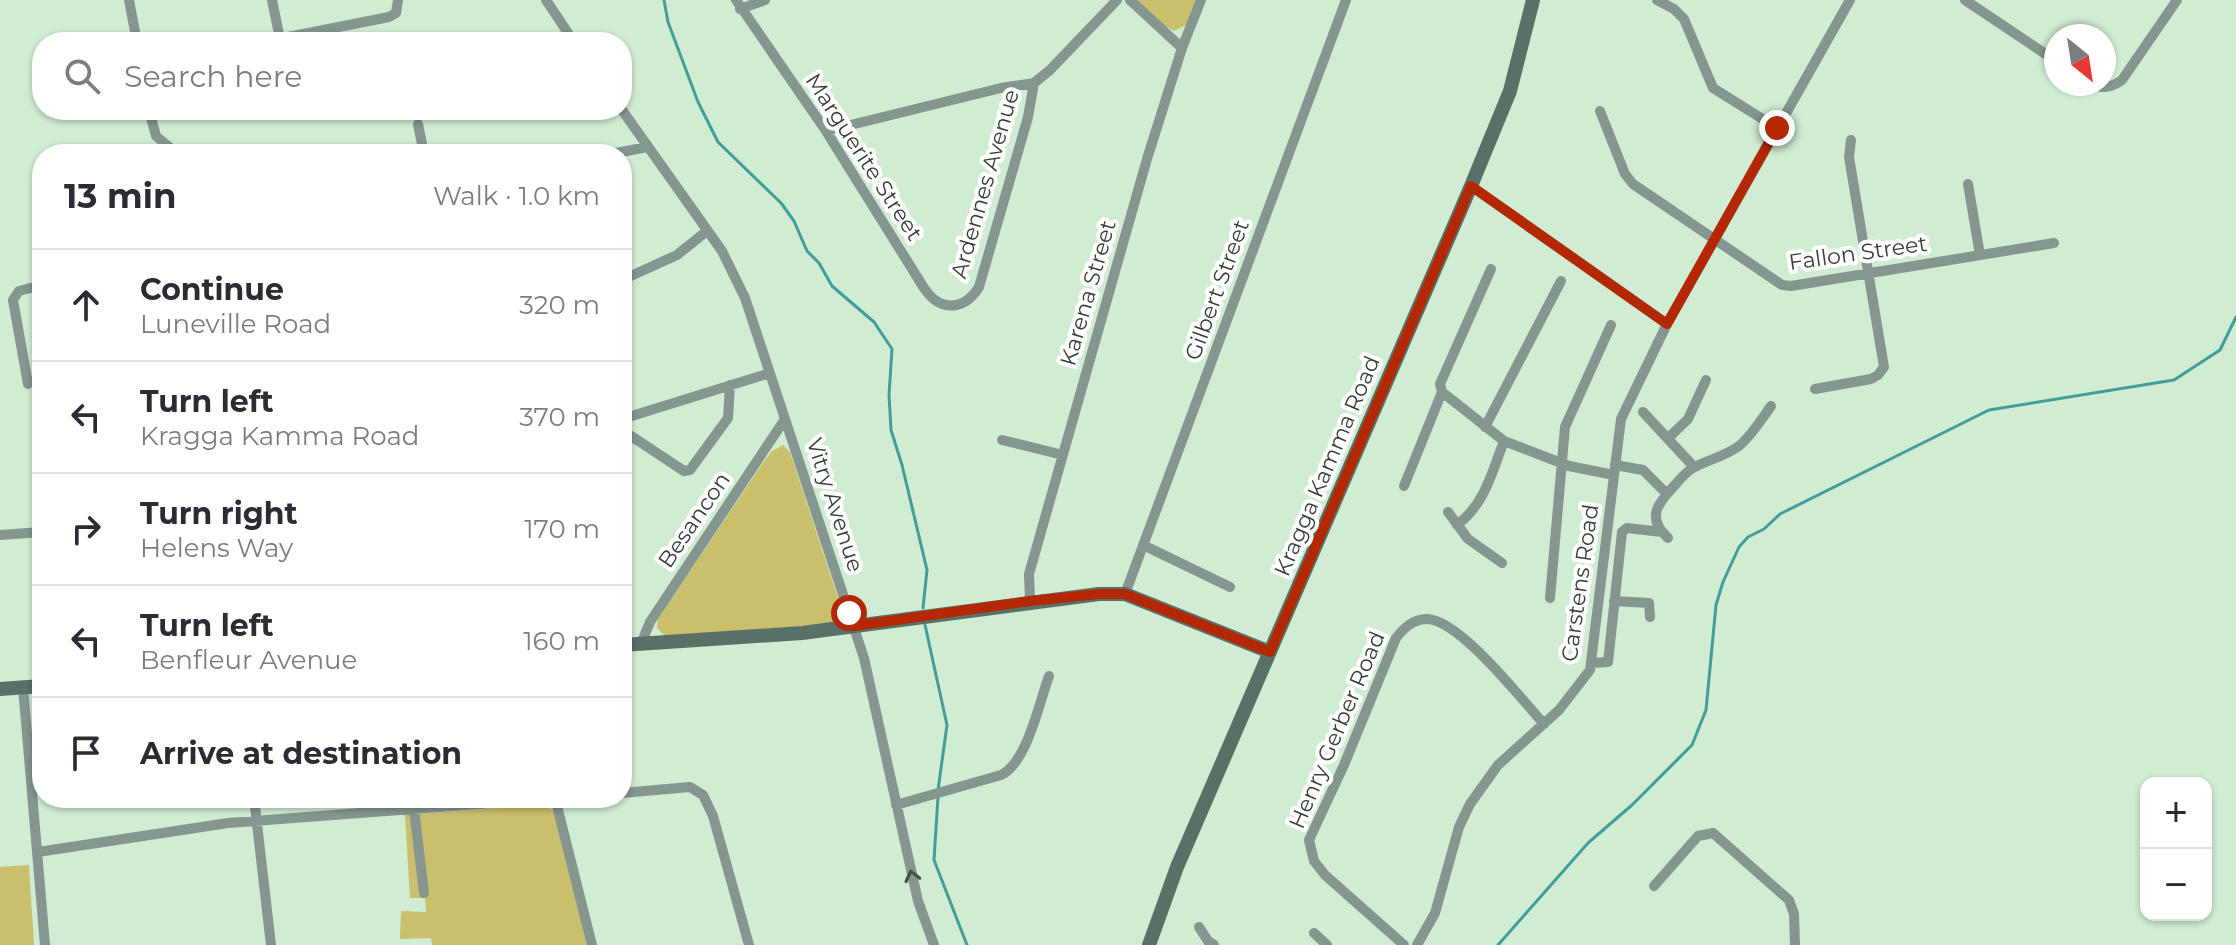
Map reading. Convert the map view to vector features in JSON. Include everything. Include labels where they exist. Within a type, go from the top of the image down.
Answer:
[{"type":"main road","name":"Kragga Kamma Road","points":[[1149,945],[1177,867],[1510,91],[1533,0]]},
{"type":"main road","points":[[632,644],[802,633],[1030,601],[1125,594],[1270,652]]},
{"type":"main road","points":[[0,689],[32,687]]},
{"type":"street","points":[[129,0],[135,32]]},
{"type":"street","points":[[272,0],[279,32]]},
{"type":"street","points":[[316,32],[377,20],[396,13],[398,0]]},
{"type":"street","points":[[546,0],[567,32]]},
{"type":"street","points":[[738,4],[765,0]]},
{"type":"street","points":[[826,131],[1001,88],[1034,83],[1117,0]]},
{"type":"street","points":[[1130,0],[1182,48]]},
{"type":"street","name":"Karena Street","points":[[1030,601],[1029,574],[1182,48],[1201,0]]},
{"type":"street","name":"Gilbert Street","points":[[1125,594],[1346,0]]},
{"type":"street","points":[[1657,0],[1674,9],[1684,19],[1713,88],[1777,128]]},
{"type":"street","name":"Carstens Road","points":[[1417,945],[1435,913],[1459,827],[1470,804],[1498,765],[1559,710],[1584,680],[1591,663],[1621,419],[1667,324],[1850,0]]},
{"type":"street","points":[[1965,0],[2044,53]]},
{"type":"street","points":[[2116,84],[2177,0]]},
{"type":"street","name":"Marguerite Street","points":[[738,4],[826,131],[934,301],[949,307],[973,297]]},
{"type":"street","name":"Ardennes Avenue","points":[[973,297],[979,287],[1020,145],[1034,83]]},
{"type":"street","name":"Fallon Street","points":[[1600,111],[1625,174],[1633,184],[1786,286],[2054,243]]},
{"type":"street","points":[[152,120],[161,144]]},
{"type":"street","name":"Vitry Avenue","points":[[629,120],[731,266],[745,298],[854,626],[876,702],[918,901],[934,945]]},
{"type":"street","points":[[418,124],[422,144]]},
{"type":"street","points":[[1815,389],[1866,381],[1882,370],[1884,363],[1849,157],[1851,140]]},
{"type":"street","points":[[632,150],[647,147]]},
{"type":"street","points":[[1968,184],[1980,255]]},
{"type":"street","points":[[1471,186],[1667,324]]},
{"type":"street","points":[[632,275],[677,255],[707,231]]},
{"type":"street","points":[[1404,486],[1442,392],[1440,384],[1491,269]]},
{"type":"street","points":[[1485,427],[1561,281]]},
{"type":"street","points":[[28,384],[13,300],[19,291],[32,288]]},
{"type":"street","points":[[1550,598],[1565,427],[1611,325]]},
{"type":"street","points":[[632,416],[770,373]]},
{"type":"street","points":[[1668,438],[1688,419],[1706,380]]},
{"type":"street","points":[[632,437],[684,471],[690,470],[728,418],[730,385]]},
{"type":"street","points":[[1442,392],[1504,441],[1563,464],[1643,470],[1667,494]]},
{"type":"street","points":[[1591,663],[1608,662],[1622,532],[1627,528],[1665,535],[1657,525],[1656,514],[1667,494],[1694,467],[1716,460],[1739,445],[1771,406]]},
{"type":"street","points":[[1643,412],[1694,467]]},
{"type":"street","name":"Besancon","points":[[641,644],[650,622],[785,419]]},
{"type":"street","points":[[1002,440],[1063,455]]},
{"type":"street","points":[[1457,525],[1475,509],[1483,496],[1504,441]]},
{"type":"street","points":[[1448,512],[1475,546],[1502,563]]},
{"type":"street","points":[[0,535],[32,533]]},
{"type":"street","points":[[1143,545],[1230,587]]},
{"type":"street","points":[[1614,601],[1649,603],[1650,617]]},
{"type":"street","name":"Henry Gerber Road","points":[[1404,945],[1325,875],[1314,861],[1309,840],[1344,765],[1396,638],[1405,627],[1419,620],[1444,623],[1494,668],[1544,724]]},
{"type":"street","points":[[896,805],[1001,775],[1013,768],[1022,752],[1049,676]]},
{"type":"street","points":[[23,687],[32,786]]},
{"type":"street","points":[[632,792],[690,787],[703,795],[713,816],[749,945]]},
{"type":"street","points":[[34,808],[45,945]]},
{"type":"street","points":[[255,808],[271,945]]},
{"type":"street","points":[[38,852],[257,820],[427,808]]},
{"type":"street","points":[[558,808],[592,945]]},
{"type":"street","points":[[414,809],[424,893]]},
{"type":"street","points":[[1654,886],[1698,836],[1713,833],[1789,900],[1794,914],[1795,945]]},
{"type":"street","points":[[1199,927],[1214,945]]},
{"type":"street","points":[[1314,933],[1327,945]]},
{"type":"shaded area","points":[[1137,0],[1197,0],[1186,25],[1174,31],[1164,26]]},
{"type":"shaded area","points":[[783,445],[790,452],[842,610],[841,617],[833,624],[665,636],[657,628],[658,619],[762,464],[772,451]]},
{"type":"shaded area","points":[[500,808],[552,809],[587,945],[432,945],[431,938],[400,939],[401,911],[426,912],[425,898],[410,898],[405,815]]},
{"type":"shaded area","points":[[29,865],[34,945],[0,945],[0,867]]},
{"type":"waterway","points":[[664,0],[668,22],[698,102],[718,142],[781,203],[794,221],[807,251],[819,263],[832,286],[874,322],[892,349],[889,395],[891,430],[927,570],[923,608]]},
{"type":"waterway","points":[[1498,945],[1588,843],[1632,805],[1692,745],[1706,710],[1716,605],[1739,547],[1748,537],[1764,529],[1780,514],[1989,410],[2174,380],[2220,350],[2236,317]]},
{"type":"waterway","points":[[925,625],[947,725],[938,790]]},
{"type":"waterway","points":[[938,797],[934,860],[967,945]]},
{"type":"route","points":[[849,613],[854,626],[1030,601],[1125,594],[1270,652],[1471,186],[1667,324],[1777,128]]}]
